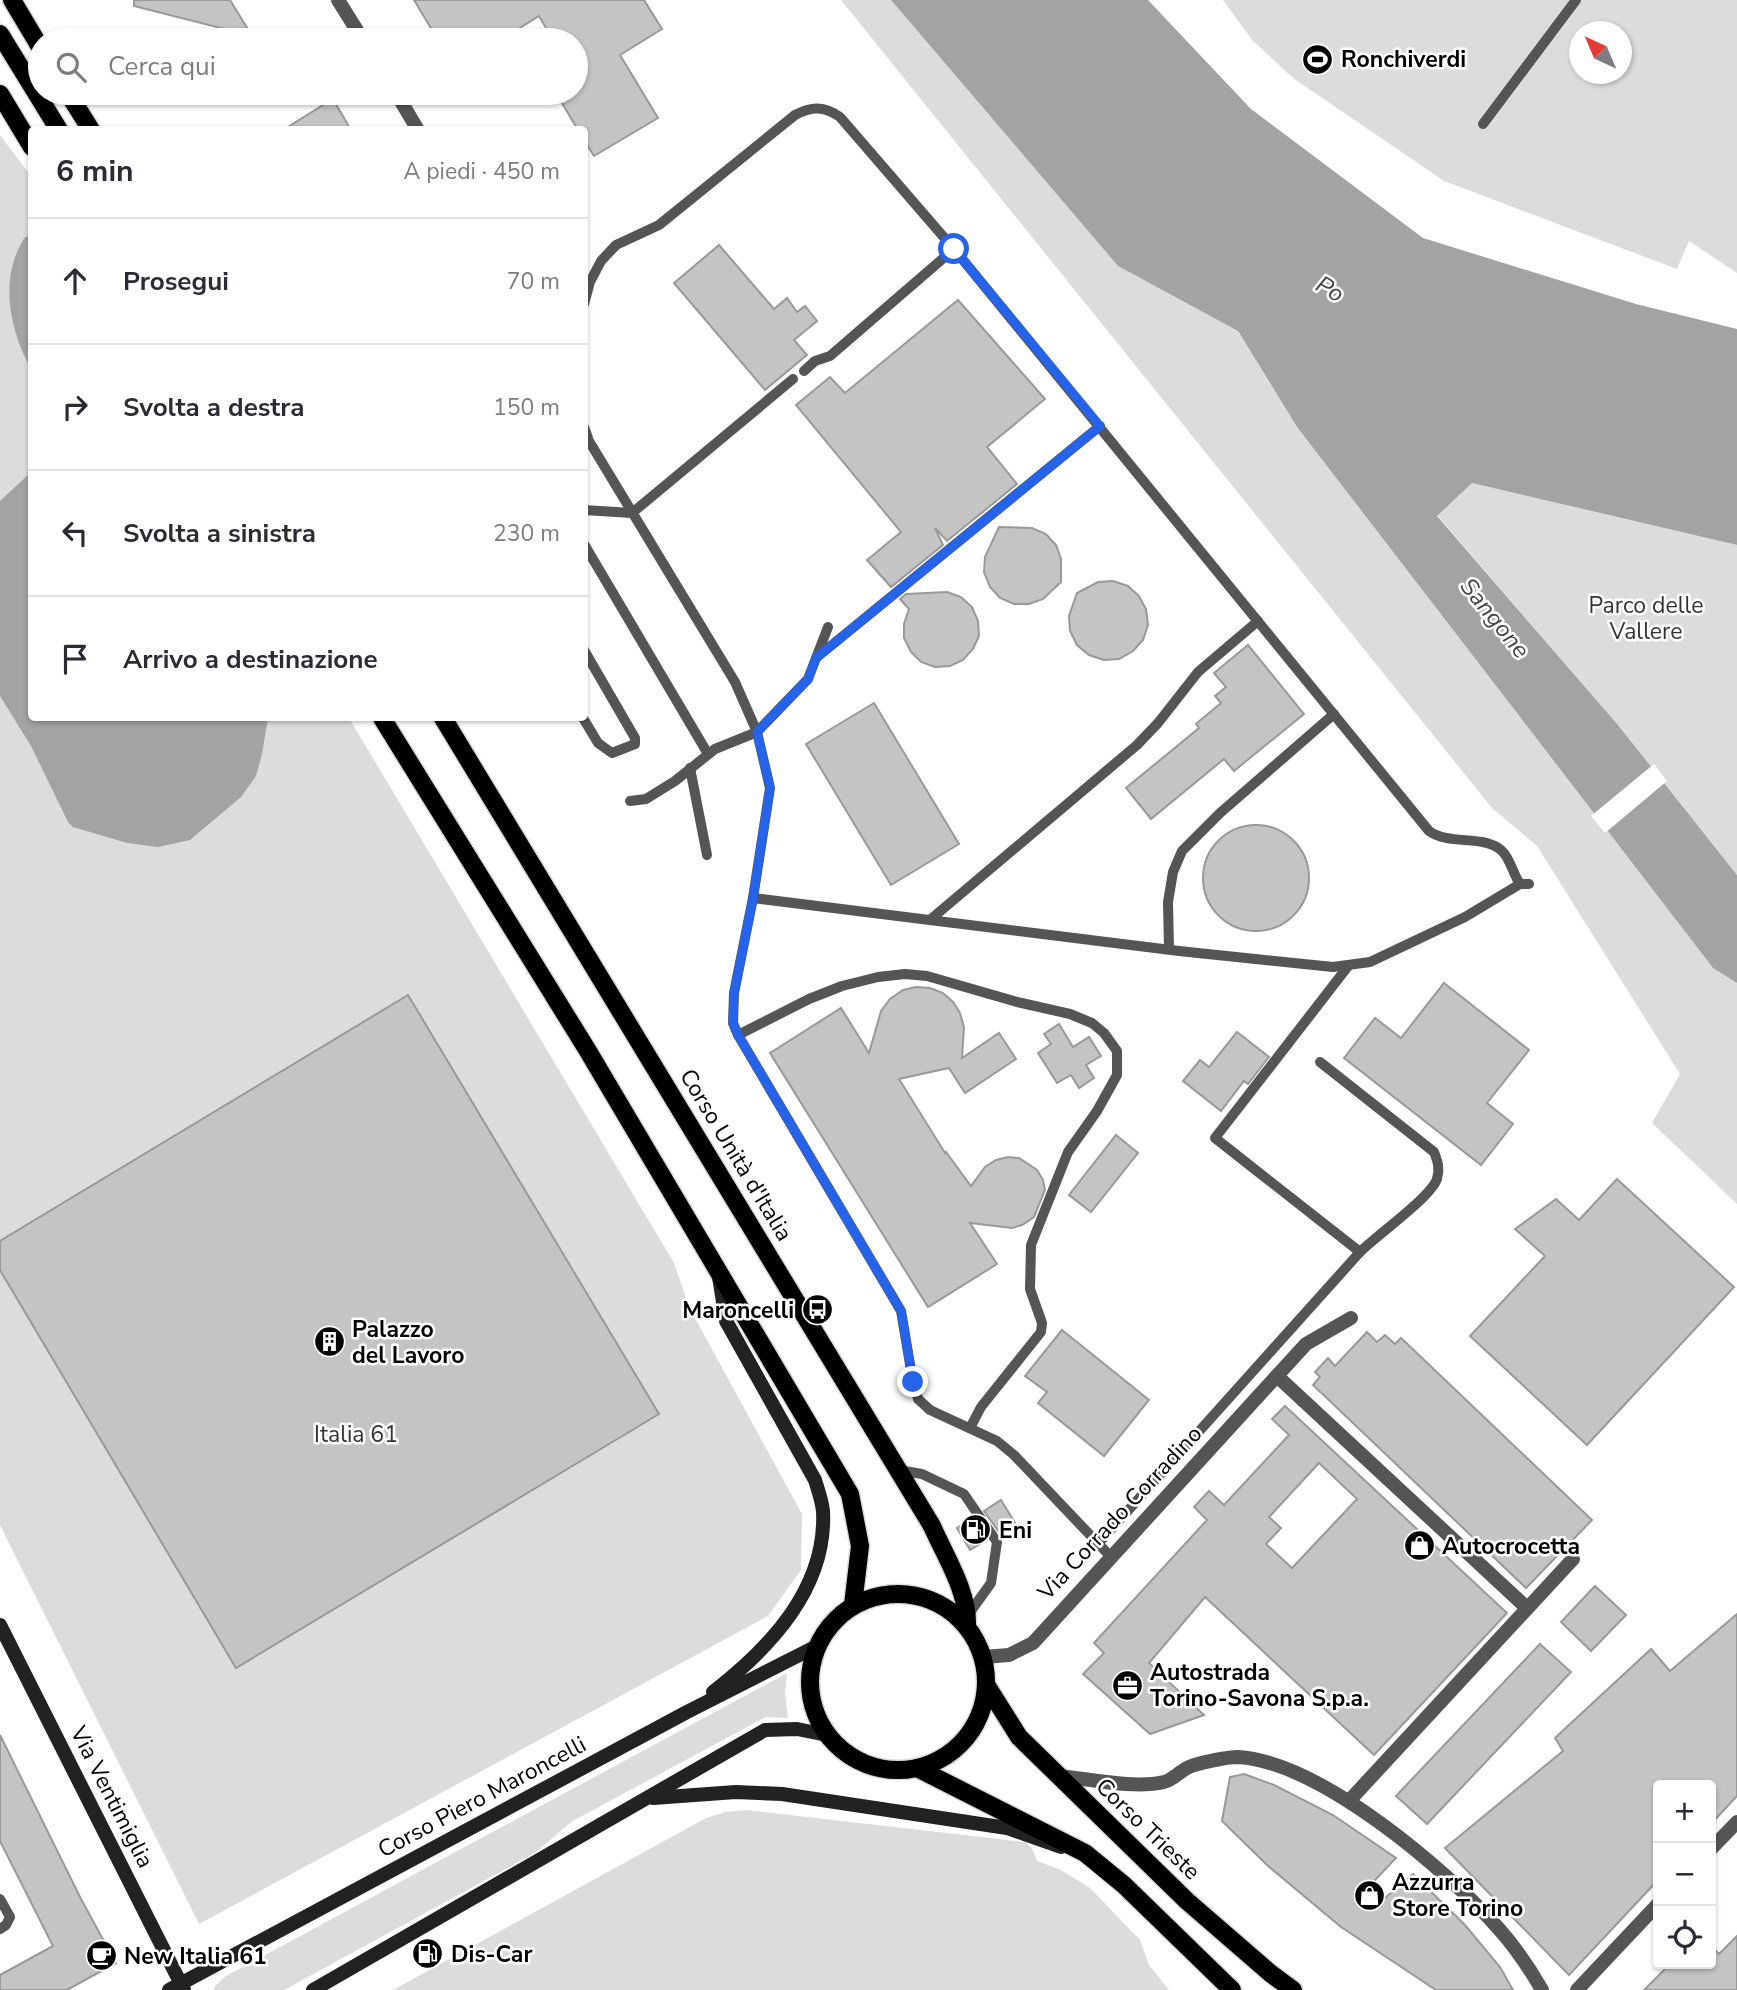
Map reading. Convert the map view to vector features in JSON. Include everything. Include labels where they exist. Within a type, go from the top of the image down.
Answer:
[{"type":"main road","points":[[12,0],[29,28]]},
{"type":"main road","points":[[0,34],[28,80]]},
{"type":"main road","points":[[0,94],[28,140]]},
{"type":"main road","points":[[44,105],[57,126]]},
{"type":"main road","points":[[75,105],[89,126]]},
{"type":"main road","points":[[0,113],[28,151]]},
{"type":"main road","points":[[384,721],[588,1051],[850,1494],[860,1546],[853,1605]]},
{"type":"main road","name":"Corso Unità d'Italia","points":[[445,721],[932,1526],[962,1593],[967,1620]]},
{"type":"main road","points":[[687,1712],[744,1669],[778,1631],[808,1587],[821,1550],[823,1509],[815,1480],[726,1321],[718,1271]]},
{"type":"main road","points":[[912,1594],[933,1600],[967,1620],[984,1657],[987,1686],[984,1706],[976,1725],[953,1752],[918,1768],[886,1769],[864,1763],[845,1753],[827,1735],[813,1707],[810,1678],[817,1646],[830,1625],[853,1605],[874,1596],[912,1594]]},
{"type":"main road","name":"Via Ventimiglia","points":[[0,1625],[178,1988]]},
{"type":"main road","name":"Corso Piero Maroncelli","points":[[178,1988],[687,1712],[817,1646]]},
{"type":"main road","name":"Corso Trieste","points":[[987,1686],[1019,1737],[1188,1902],[1269,1973],[1293,1990]]},
{"type":"main road","points":[[313,1990],[765,1730],[797,1729],[827,1735]]},
{"type":"main road","points":[[918,1768],[1085,1853],[1125,1885],[1232,1990]]},
{"type":"main road","points":[[648,1798],[736,1792],[782,1794],[1007,1828],[1085,1853]]},
{"type":"street","points":[[338,0],[356,28]]},
{"type":"street","points":[[403,105],[416,126]]},
{"type":"street","name":"Via Corrado Corradino","points":[[984,1657],[1009,1655],[1032,1643],[1306,1344],[1351,1318]]},
{"type":"street","points":[[1277,1376],[1527,1608]]},
{"type":"street","points":[[1349,1801],[1573,1559]]},
{"type":"street","points":[[1059,1776],[1136,1784],[1166,1782],[1188,1767],[1236,1757],[1265,1761],[1315,1782],[1349,1801],[1430,1863],[1466,1895],[1501,1931],[1542,1990]]},
{"type":"street","points":[[1716,1844],[1737,1822]]},
{"type":"street","points":[[1577,1990],[1656,1906]]},
{"type":"lane","points":[[1483,124],[1576,0]]},
{"type":"lane","points":[[588,289],[601,261],[616,245],[659,225],[795,115],[818,107],[830,110],[840,117],[954,249],[1429,831],[1440,838],[1488,844],[1499,848],[1525,884],[1465,917],[1370,962],[1333,967],[753,898]]},
{"type":"lane","points":[[804,371],[815,361],[830,356],[954,249]]},
{"type":"lane","points":[[588,510],[632,513],[793,379]]},
{"type":"lane","points":[[816,658],[1100,426]]},
{"type":"lane","points":[[588,438],[735,682],[757,732],[770,788],[753,898],[734,993],[733,1023],[738,1035],[901,1311],[918,1399],[930,1410],[998,1441],[1111,1558]]},
{"type":"lane","points":[[588,551],[708,754]]},
{"type":"lane","points":[[931,919],[1137,745],[1207,663],[1258,621]]},
{"type":"lane","points":[[630,801],[646,799],[708,754],[725,744],[757,732],[808,679],[828,627]]},
{"type":"lane","points":[[585,721],[598,743],[612,753],[635,744],[635,738],[588,657]]},
{"type":"lane","points":[[1169,949],[1168,902],[1173,872],[1182,851],[1220,813],[1334,714]]},
{"type":"lane","points":[[690,768],[707,855]]},
{"type":"lane","points":[[1349,965],[1215,1138],[1360,1252]]},
{"type":"lane","points":[[738,1035],[809,999],[842,986],[878,977],[905,974],[927,976],[1070,1014],[1092,1023],[1104,1033],[1116,1051],[1117,1075],[1097,1111],[1068,1152],[1031,1245],[1030,1289],[1042,1323],[1041,1332],[981,1407],[970,1429]]},
{"type":"lane","points":[[1098,1544],[1360,1252],[1424,1196],[1436,1181],[1439,1166],[1434,1152],[1320,1062]]},
{"type":"lane","points":[[898,1470],[922,1474],[964,1494],[997,1542],[991,1583],[967,1620]]},
{"type":"lane","points":[[0,1899],[10,1917],[6,1926],[0,1929]]},
{"type":"green space","points":[[841,0],[891,0],[1118,266],[1237,330],[1297,427],[1713,968],[1737,983],[1737,1204],[1652,1123],[1680,1074],[1537,846],[1492,808]]},
{"type":"green space","points":[[1223,0],[1737,0],[1737,273],[1689,241],[1677,269],[1444,181],[1293,78],[1252,40]]},
{"type":"green space","name":"Italia 61","points":[[0,135],[28,172],[28,721],[351,721],[674,1263],[689,1307],[802,1514],[801,1570],[768,1616],[199,1924],[0,1525]]},
{"type":"green space","name":"Parco delle Vallere","points":[[1472,483],[1737,545],[1737,875],[1618,725],[1437,515]]},
{"type":"green space","points":[[787,1673],[785,1693],[788,1718],[766,1717],[571,1822],[535,1853],[284,1990],[214,1990],[226,1976]]},
{"type":"green space","points":[[747,1810],[1025,1842],[1032,1848],[1037,1861],[1061,1870],[1090,1888],[1140,1940],[1149,1965],[1169,1990],[393,1990],[706,1818],[725,1812]]},
{"type":"water","points":[[891,0],[1148,0],[1251,109],[1423,238],[1636,304],[1737,329],[1737,545],[1472,483],[1437,516],[1618,725],[1737,875],[1737,983],[1713,968],[1297,427],[1238,331],[1118,266]]},
{"type":"water","points":[[25,237],[28,237],[28,363],[16,335],[10,301],[12,267]]},
{"type":"water","points":[[28,475],[28,721],[268,721],[256,776],[241,797],[190,840],[158,847],[127,843],[73,827],[68,822],[31,746],[0,696],[0,501]]},
{"type":"pier","points":[[1654,764],[1667,781],[1605,833],[1591,816]]},
{"type":"building","points":[[134,0],[230,0],[247,28],[221,28],[134,6]]},
{"type":"building","points":[[414,0],[644,0],[662,29],[620,55],[658,118],[594,156],[588,146],[588,126],[576,126],[563,105],[588,105],[588,28],[546,28],[539,16],[520,28],[431,28]]},
{"type":"building","points":[[323,105],[336,105],[349,126],[289,126]]},
{"type":"building","points":[[719,245],[774,309],[787,298],[797,312],[805,306],[817,321],[794,340],[807,355],[765,390],[674,283]]},
{"type":"building","points":[[958,300],[1045,399],[987,447],[1017,484],[947,541],[935,528],[943,545],[891,587],[867,560],[901,532],[796,405],[830,377],[845,393]]},
{"type":"building","points":[[999,527],[1032,528],[1046,534],[1056,545],[1061,559],[1061,582],[1043,599],[1029,604],[1014,604],[1000,598],[990,587],[984,572],[985,557]]},
{"type":"building","points":[[1113,581],[1128,586],[1139,596],[1146,609],[1148,625],[1143,640],[1133,651],[1119,659],[1104,660],[1089,655],[1077,645],[1070,631],[1069,616],[1077,593],[1098,582]]},
{"type":"building","points":[[947,592],[961,597],[972,607],[978,621],[979,636],[973,649],[963,660],[950,666],[935,667],[921,662],[911,652],[904,638],[904,624],[909,609],[900,599],[906,594]]},
{"type":"building","points":[[1248,645],[1304,714],[1234,771],[1224,759],[1151,819],[1126,788],[1199,728],[1196,724],[1221,703],[1215,696],[1226,687],[1214,673]]},
{"type":"building","points":[[874,703],[959,844],[891,885],[806,744]]},
{"type":"building","points":[[1256,825],[1276,829],[1293,841],[1305,858],[1309,878],[1305,898],[1293,915],[1276,927],[1256,931],[1236,927],[1219,915],[1207,898],[1203,878],[1207,858],[1219,841],[1236,829]]},
{"type":"building","points":[[1444,983],[1529,1050],[1487,1103],[1513,1124],[1481,1165],[1344,1058],[1375,1018],[1401,1038]]},
{"type":"building","points":[[916,987],[943,993],[953,1002],[964,1027],[962,1058],[999,1033],[1016,1059],[965,1093],[949,1068],[899,1079],[945,1153],[971,1186],[985,1167],[1008,1157],[1019,1158],[1037,1170],[1045,1190],[1034,1217],[1022,1225],[1012,1228],[970,1223],[997,1264],[928,1307],[770,1053],[841,1008],[869,1053],[881,1011],[890,999],[903,990]]},
{"type":"building","name":"Palazzo del Lavoro","points":[[408,995],[659,1414],[236,1668],[0,1270],[0,1241]]},
{"type":"building","points":[[1059,1024],[1073,1047],[1089,1037],[1101,1056],[1086,1065],[1094,1078],[1079,1088],[1071,1075],[1057,1083],[1038,1053],[1051,1044],[1044,1034]]},
{"type":"building","points":[[1237,1032],[1269,1057],[1248,1084],[1244,1081],[1221,1111],[1183,1081],[1200,1060],[1209,1067]]},
{"type":"building","points":[[1116,1135],[1138,1153],[1091,1212],[1069,1195]]},
{"type":"building","points":[[1617,1179],[1734,1287],[1587,1445],[1470,1336],[1545,1256],[1515,1229],[1556,1199],[1579,1220]]},
{"type":"building","points":[[1062,1330],[1149,1400],[1104,1456],[1038,1403],[1047,1392],[1025,1376]]},
{"type":"building","points":[[1367,1332],[1377,1342],[1385,1335],[1395,1344],[1401,1338],[1592,1520],[1526,1588],[1313,1385],[1320,1377],[1315,1372],[1328,1358],[1335,1366]]},
{"type":"building","points":[[1285,1406],[1507,1613],[1374,1755],[1205,1597],[1149,1663],[1204,1715],[1150,1734],[1083,1674],[1104,1653],[1094,1643],[1207,1520],[1194,1507],[1209,1491],[1224,1505],[1289,1435],[1272,1419]],"holes":[[[1319,1463],[1357,1499],[1292,1568],[1266,1544],[1281,1528],[1269,1517]]]},
{"type":"building","points":[[1001,1500],[1015,1523],[999,1532],[984,1511]]},
{"type":"building","points":[[972,1518],[987,1540],[970,1550],[957,1528]]},
{"type":"building","points":[[1595,1586],[1626,1615],[1591,1651],[1561,1622]]},
{"type":"building","points":[[1737,1614],[1737,1796],[1716,1819],[1716,1780],[1653,1780],[1653,1885],[1569,1975],[1445,1848],[1563,1751],[1555,1738],[1651,1649],[1670,1671]]},
{"type":"building","points":[[1540,1644],[1571,1672],[1427,1824],[1396,1796]]},
{"type":"building","points":[[0,1735],[81,1899],[116,1963],[67,1990],[0,1990],[0,1975],[53,1946],[0,1841]]},
{"type":"building","name":"Azzurra Store Torino","points":[[1244,1774],[1274,1785],[1333,1815],[1396,1858],[1360,1896],[1372,1909],[1413,1874],[1465,1925],[1500,1967],[1513,1990],[1436,1990],[1341,1927],[1268,1866],[1222,1821],[1230,1777]]},
{"type":"building","points":[[1737,1936],[1737,1990],[1644,1990],[1665,1969],[1716,1969],[1716,1951],[1719,1954]]},
{"type":"place","name":"Ronchiverdi","points":[[1318,59]]},
{"type":"place","name":"Maroncelli","points":[[817,1310]]},
{"type":"place","name":"Palazzo del Lavoro","points":[[329,1342]]},
{"type":"place","name":"Eni","points":[[976,1530]]},
{"type":"place","name":"Autocrocetta","points":[[1419,1546]]},
{"type":"place","name":"Autostrada Torino-Savona S.p.a.","points":[[1127,1685]]},
{"type":"place","name":"Azzurra Store Torino","points":[[1369,1895]]},
{"type":"place","name":"Dis-Car","points":[[428,1954]]},
{"type":"place","name":"New Italia 61","points":[[101,1956]]},
{"type":"route","points":[[913,1382],[901,1311],[752,1062],[733,1023],[734,993],[753,898],[770,788],[757,732],[808,679],[816,658],[1100,426],[954,249]]},
{"type":"water label","name":"Po","points":[[1330,289]]},
{"type":"water label","name":"Sangone","points":[[1495,618]]}]
